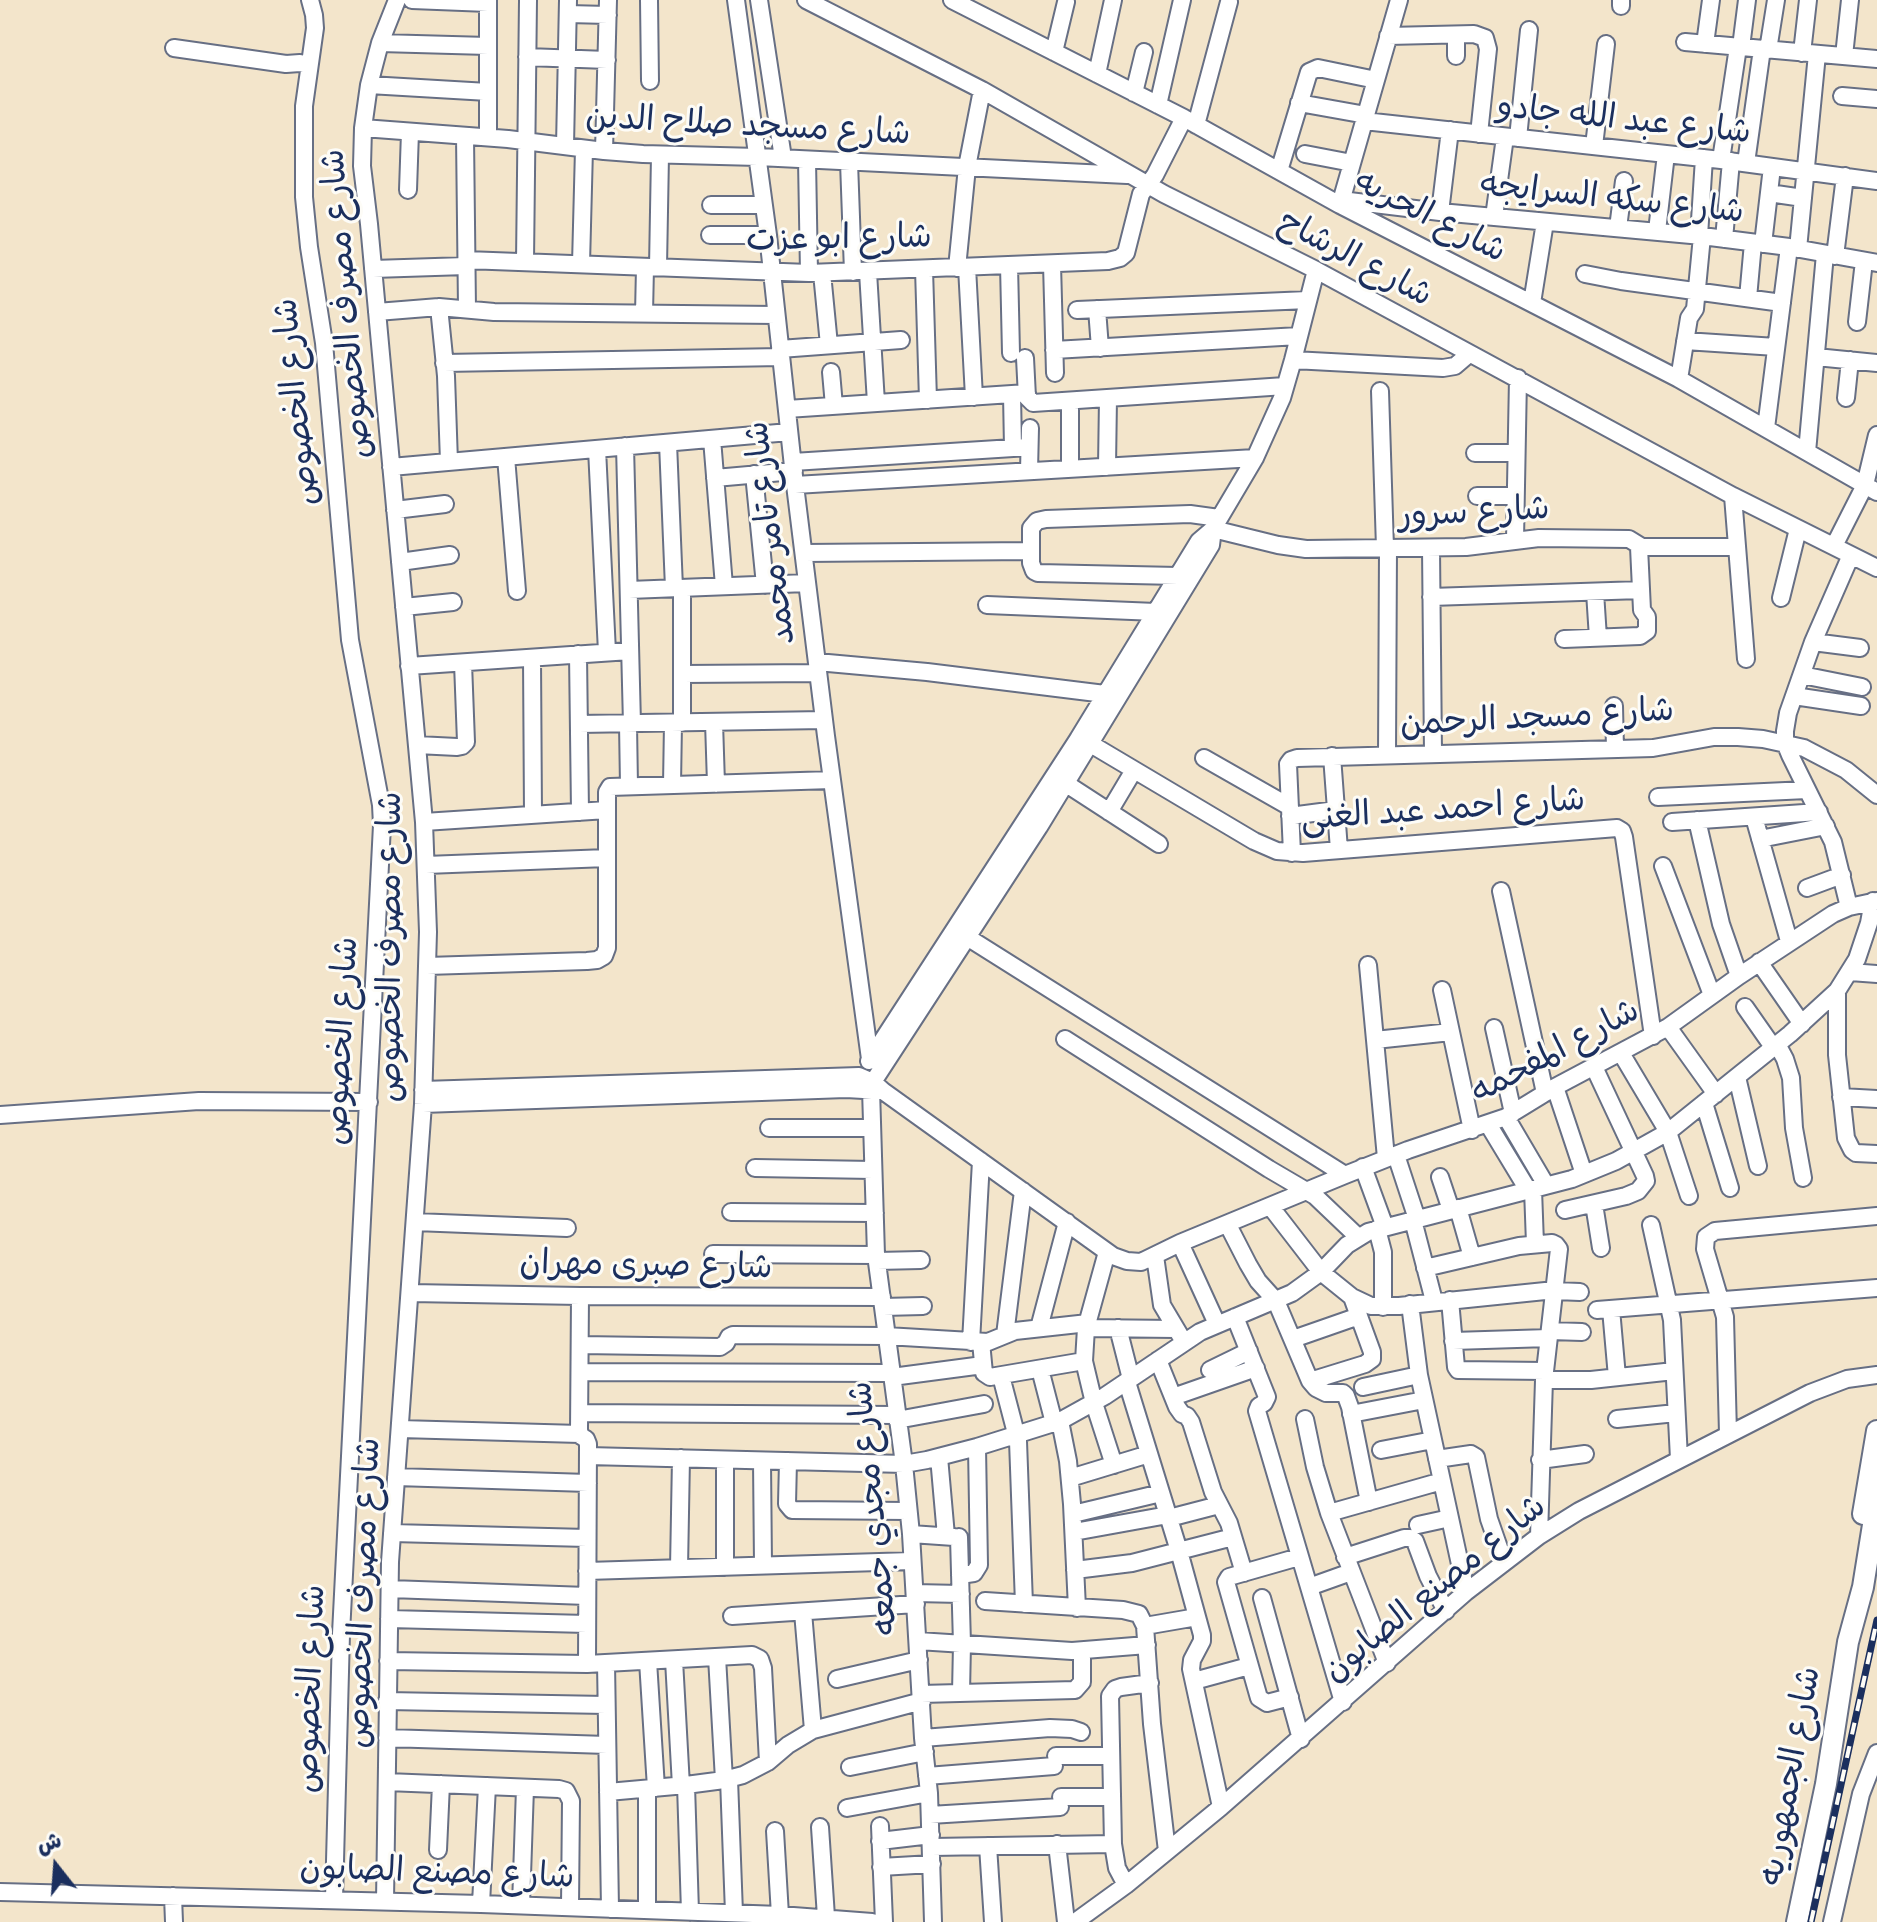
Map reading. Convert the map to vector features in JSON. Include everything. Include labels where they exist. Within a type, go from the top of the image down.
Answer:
[{"type":"main road","name":"شارع الجمهوريه","points":[[1848,1642],[1848,1606],[1877,1431]]},
{"type":"main road","name":"شارع الجمهوريه","points":[[1797,1922],[1826,1784],[1848,1642],[1863,1587],[1877,1500]]},
{"type":"street","name":"شارع الخصوص","points":[[310,0],[315,28],[303,122],[305,211],[324,343],[350,640],[381,805],[382,825],[341,1634],[337,1899]]},
{"type":"street","name":"شارع مصرف الخصوص","points":[[380,1901],[387,1782],[392,1533],[411,1293],[423,1097],[427,966],[424,822],[362,166],[369,85],[380,43],[397,0]]},
{"type":"street","points":[[412,0],[488,2],[488,137]]},
{"type":"street","points":[[525,262],[528,0]]},
{"type":"street","points":[[649,0],[650,81]]},
{"type":"street","name":"شارع تامر محمد","points":[[736,0],[768,235],[824,720],[870,1059]]},
{"type":"street","points":[[759,0],[783,158]]},
{"type":"street","name":"شارع الرشاح","points":[[806,0],[982,90],[1130,175],[1151,180],[1733,496],[1877,568]]},
{"type":"street","name":"شارع الحريه","points":[[952,0],[1679,379],[1868,489]]},
{"type":"street","points":[[1097,74],[1113,0]]},
{"type":"street","points":[[1158,105],[1182,0]]},
{"type":"street","points":[[1341,202],[1399,0]]},
{"type":"street","points":[[1705,44],[1711,0]]},
{"type":"street","points":[[1724,239],[1730,101],[1747,0]]},
{"type":"street","points":[[1679,379],[1689,318],[1695,309],[1698,291],[1701,236],[1726,161],[1754,105],[1776,0]]},
{"type":"street","points":[[1766,428],[1782,303],[1806,171],[1810,54],[1808,0]]},
{"type":"street","points":[[1844,56],[1850,0]]},
{"type":"street","points":[[1054,52],[1066,2]]},
{"type":"street","points":[[1151,180],[1186,123],[1229,2]]},
{"type":"street","points":[[565,146],[568,7],[608,7],[604,151]]},
{"type":"street","points":[[1494,217],[1512,137],[1529,30]]},
{"type":"street","points":[[1456,35],[1456,56]]},
{"type":"street","points":[[1388,36],[1478,35],[1485,38],[1488,46],[1479,134]]},
{"type":"street","points":[[1685,42],[1877,59]]},
{"type":"street","points":[[380,43],[488,46]]},
{"type":"street","points":[[1594,146],[1606,44]]},
{"type":"street","points":[[174,48],[309,65]]},
{"type":"street","points":[[1134,93],[1144,52]]},
{"type":"street","points":[[527,57],[607,60]]},
{"type":"street","points":[[1279,171],[1311,70],[1318,68],[1376,80]]},
{"type":"street","points":[[369,85],[488,92]]},
{"type":"street","points":[[974,397],[962,267],[967,167],[982,90]]},
{"type":"street","points":[[1842,96],[1877,99]]},
{"type":"street","points":[[1730,101],[1754,105]]},
{"type":"street","name":"شارع عبد الله جادو","points":[[1299,103],[1365,118],[1479,134],[1877,181]]},
{"type":"street","name":"شارع مسجد صلاح الدين","points":[[363,128],[660,155],[1130,175]]},
{"type":"street","points":[[1440,212],[1450,130]]},
{"type":"street","points":[[408,190],[410,132]]},
{"type":"street","points":[[465,136],[467,309]]},
{"type":"street","points":[[581,264],[584,149]]},
{"type":"street","points":[[1305,154],[1352,163]]},
{"type":"street","points":[[1657,231],[1666,154]]},
{"type":"street","points":[[644,314],[652,267],[660,155]]},
{"type":"street","points":[[807,160],[816,273],[829,345]]},
{"type":"street","points":[[849,162],[860,272],[873,342],[876,403]]},
{"type":"street","points":[[1748,298],[1772,167]]},
{"type":"street","points":[[1807,452],[1830,255],[1845,176]]},
{"type":"street","name":"شارع ابو عزت","points":[[373,269],[525,262],[816,273],[1108,261],[1126,253],[1141,194],[1151,180]]},
{"type":"street","points":[[1618,228],[1624,181]]},
{"type":"street","points":[[1769,193],[1803,198]]},
{"type":"street","name":"شارع سكه السرايجه","points":[[1341,202],[1657,231],[1794,248],[1870,262]]},
{"type":"street","points":[[711,205],[764,205]]},
{"type":"street","points":[[1532,303],[1545,222]]},
{"type":"street","points":[[710,235],[768,235]]},
{"type":"street","points":[[1857,322],[1870,262]]},
{"type":"street","points":[[1052,264],[1055,373]]},
{"type":"street","points":[[1009,265],[1018,355],[1021,448],[1029,471]]},
{"type":"street","points":[[924,269],[928,400]]},
{"type":"street","points":[[872,1084],[870,1059],[1105,694],[1199,541],[1216,524],[1255,458],[1274,419],[1285,386],[1316,270]]},
{"type":"street","points":[[1585,274],[1782,303]]},
{"type":"street","points":[[1077,310],[1308,300]]},
{"type":"street","points":[[439,307],[449,462]]},
{"type":"street","points":[[377,312],[439,307],[508,312],[776,315]]},
{"type":"street","points":[[1097,309],[1100,348]]},
{"type":"street","points":[[1054,350],[1299,336]]},
{"type":"street","points":[[444,363],[781,353],[829,345],[901,340]]},
{"type":"street","points":[[1685,341],[1776,347]]},
{"type":"street","points":[[1293,360],[1443,368],[1455,366],[1469,354]]},
{"type":"street","points":[[1816,357],[1877,363]]},
{"type":"street","points":[[1846,398],[1850,360]]},
{"type":"street","points":[[831,372],[834,406]]},
{"type":"street","points":[[1515,540],[1518,378]]},
{"type":"street","points":[[787,409],[1019,394],[1033,403],[1285,386]]},
{"type":"street","points":[[1380,391],[1387,548],[1387,755]]},
{"type":"street","points":[[1107,467],[1108,398]]},
{"type":"street","points":[[1070,401],[1070,469]]},
{"type":"street","points":[[1021,448],[1030,428]]},
{"type":"street","points":[[391,467],[789,432]]},
{"type":"street","points":[[1834,546],[1868,489],[1877,435]]},
{"type":"street","points":[[712,439],[724,586]]},
{"type":"street","points":[[668,443],[682,674],[672,785]]},
{"type":"street","points":[[625,446],[630,651],[629,786]]},
{"type":"street","points":[[794,473],[1021,448]]},
{"type":"street","points":[[597,449],[607,652]]},
{"type":"street","points":[[1475,453],[1516,453]]},
{"type":"street","points":[[506,457],[517,591]]},
{"type":"street","points":[[715,478],[794,473],[1029,471],[1255,458]]},
{"type":"street","points":[[754,474],[765,585]]},
{"type":"street","points":[[1477,496],[1515,496]]},
{"type":"street","points":[[1733,496],[1746,659]]},
{"type":"street","points":[[395,510],[445,504]]},
{"type":"street","name":"شارع سرور","points":[[1030,551],[1031,528],[1037,521],[1190,514],[1293,548],[1431,548],[1480,546],[1539,538],[1629,539],[1639,547],[1737,547]]},
{"type":"street","points":[[872,1084],[1065,783],[1211,545],[1216,524]]},
{"type":"street","points":[[1781,598],[1798,529]]},
{"type":"street","points":[[1564,639],[1645,634],[1648,620],[1642,610],[1639,547]]},
{"type":"street","points":[[1431,548],[1433,754]]},
{"type":"street","points":[[804,553],[1030,551],[1034,571],[1043,574],[1178,576]]},
{"type":"street","points":[[400,562],[450,555]]},
{"type":"street","points":[[1849,907],[1833,842],[1785,743],[1786,721],[1794,696],[1813,642],[1851,555]]},
{"type":"street","points":[[629,590],[807,583]]},
{"type":"street","points":[[1431,597],[1641,590]]},
{"type":"street","points":[[1595,592],[1598,638]]},
{"type":"street","points":[[404,607],[453,602]]},
{"type":"street","points":[[987,605],[1156,612]]},
{"type":"street","points":[[1813,642],[1860,648]]},
{"type":"street","points":[[409,666],[630,651]]},
{"type":"street","points":[[578,654],[580,812]]},
{"type":"street","points":[[532,658],[533,815]]},
{"type":"street","points":[[417,745],[457,747],[466,742],[463,663]]},
{"type":"street","points":[[682,674],[818,667],[912,670],[1105,694]]},
{"type":"street","points":[[1802,675],[1862,687]]},
{"type":"street","points":[[1794,696],[1861,706]]},
{"type":"street","points":[[1614,706],[1615,749]]},
{"type":"street","points":[[579,724],[824,720]]},
{"type":"street","points":[[714,722],[716,784]]},
{"type":"street","name":"شارع مسجد الرحمن","points":[[1290,812],[1288,764],[1297,758],[1669,747],[1714,737],[1738,737],[1804,748],[1853,774],[1877,795]]},
{"type":"street","name":"شارع احمد عبد الغنى","points":[[1089,743],[1265,847],[1292,853],[1614,827],[1620,829],[1624,837],[1653,1036]]},
{"type":"street","points":[[1332,756],[1339,850]]},
{"type":"street","points":[[1204,758],[1290,812],[1336,810]]},
{"type":"street","points":[[1109,812],[1134,770]]},
{"type":"street","points":[[427,966],[587,961],[604,956],[607,948],[608,788],[612,786],[832,780]]},
{"type":"street","points":[[1065,783],[1159,844]]},
{"type":"street","points":[[1658,797],[1807,790]]},
{"type":"street","points":[[424,822],[607,810]]},
{"type":"street","points":[[1290,812],[1292,853]]},
{"type":"street","points":[[1672,822],[1754,817],[1822,819]]},
{"type":"street","points":[[1754,817],[1789,941]]},
{"type":"street","points":[[1760,839],[1822,819]]},
{"type":"street","points":[[1697,820],[1721,924],[1739,976]]},
{"type":"street","points":[[426,865],[607,858]]},
{"type":"street","points":[[1663,866],[1712,995]]},
{"type":"street","points":[[1807,888],[1842,875]]},
{"type":"street","points":[[1501,891],[1550,1090],[1584,1174]]},
{"type":"street","points":[[580,1345],[720,1347],[733,1335],[886,1336],[976,1342],[994,1341],[1020,1330],[1039,1328],[1087,1326],[1180,1335],[1217,1324],[1276,1301],[1307,1284],[1358,1237],[1381,1228],[1584,1174],[1634,1152],[1668,1132],[1802,1024],[1837,991],[1857,959],[1875,901]]},
{"type":"street","name":"شارع المفحمه","points":[[1107,1252],[1120,1259],[1141,1262],[1363,1167],[1510,1115],[1668,1027],[1789,941],[1833,914],[1875,901]]},
{"type":"street","points":[[967,937],[1345,1175]]},
{"type":"street","points":[[1759,962],[1802,1024]]},
{"type":"street","points":[[1368,965],[1391,1156],[1415,1219],[1425,1268],[1442,1300],[1456,1367],[1460,1371],[1545,1376],[1617,1377],[1674,1371]]},
{"type":"street","points":[[1850,972],[1877,974]]},
{"type":"street","points":[[1442,990],[1451,1032],[1480,1127],[1536,1188]]},
{"type":"street","points":[[1837,991],[1837,1055],[1848,1145],[1856,1153],[1877,1154]]},
{"type":"street","points":[[1745,1007],[1785,1059],[1791,1078],[1794,1128],[1803,1178]]},
{"type":"street","points":[[1668,1027],[1710,1099],[1730,1188]]},
{"type":"street","points":[[1494,1028],[1510,1115],[1536,1188],[1535,1244]]},
{"type":"street","points":[[1375,1040],[1451,1032]]},
{"type":"street","points":[[1065,1039],[1307,1191],[1324,1203],[1358,1237]]},
{"type":"street","points":[[1621,1053],[1668,1132],[1689,1196]]},
{"type":"street","points":[[1565,1210],[1626,1196],[1638,1191],[1646,1181],[1594,1067]]},
{"type":"street","points":[[1737,1077],[1758,1166]]},
{"type":"street","points":[[423,1097],[872,1084],[1107,1252],[1087,1326],[1084,1361],[1114,1465]]},
{"type":"street","name":"شارع مجدي جمعه","points":[[872,1084],[877,1258],[911,1534],[932,1848],[933,1922]]},
{"type":"street","points":[[1841,1097],[1877,1099]]},
{"type":"street","points":[[0,1115],[199,1101],[369,1102]]},
{"type":"street","points":[[769,1128],[872,1128]]},
{"type":"street","points":[[981,1161],[976,1342],[984,1373],[987,1377],[1001,1376],[1084,1361]]},
{"type":"street","points":[[1363,1167],[1381,1228],[1383,1307]]},
{"type":"street","points":[[755,1168],[873,1170]]},
{"type":"street","points":[[1440,1177],[1472,1257]]},
{"type":"street","points":[[1005,1335],[1023,1191]]},
{"type":"street","points":[[1594,1204],[1601,1248]]},
{"type":"street","points":[[1270,1206],[1321,1272],[1362,1303],[1383,1307],[1555,1290],[1580,1292]]},
{"type":"street","points":[[731,1212],[875,1213]]},
{"type":"street","points":[[1728,1434],[1725,1317],[1705,1249],[1706,1237],[1715,1231],[1877,1216]]},
{"type":"street","points":[[415,1222],[567,1228]]},
{"type":"street","points":[[1039,1328],[1067,1222]]},
{"type":"street","points":[[1228,1225],[1248,1264],[1276,1301],[1310,1381],[1322,1392],[1343,1393],[1346,1396],[1369,1502]]},
{"type":"street","points":[[1651,1225],[1672,1328],[1679,1459]]},
{"type":"street","points":[[1180,1243],[1217,1324]]},
{"type":"street","points":[[1425,1268],[1503,1249],[1552,1243],[1558,1247],[1545,1376],[1539,1536]]},
{"type":"street","points":[[713,1254],[921,1260]]},
{"type":"street","points":[[1155,1256],[1160,1299],[1180,1335]]},
{"type":"street","points":[[1617,1377],[1604,1310],[1877,1288]]},
{"type":"street","name":"شارع صبرى مهران","points":[[411,1293],[882,1302],[923,1306]]},
{"type":"street","points":[[580,1296],[580,1434]]},
{"type":"street","points":[[1310,1381],[1372,1359],[1373,1354],[1352,1297]]},
{"type":"street","points":[[1410,1304],[1419,1375],[1466,1592]]},
{"type":"street","points":[[1293,1339],[1359,1316]]},
{"type":"street","points":[[1235,1317],[1267,1397],[1257,1408],[1343,1702]]},
{"type":"street","points":[[1118,1328],[1149,1454],[1197,1617],[1202,1641],[1191,1669],[1221,1807]]},
{"type":"street","points":[[1453,1341],[1582,1332]]},
{"type":"street","points":[[588,1456],[904,1464],[939,1457],[1057,1422],[1094,1403],[1158,1360],[1180,1335]]},
{"type":"street","points":[[1210,1370],[1249,1351]]},
{"type":"street","points":[[1158,1360],[1180,1411],[1189,1419],[1213,1492],[1229,1523],[1244,1573]]},
{"type":"street","points":[[580,1372],[891,1375],[983,1365]]},
{"type":"street","points":[[1173,1397],[1256,1368]]},
{"type":"street","points":[[1040,1369],[1070,1478],[1077,1608]]},
{"type":"street","points":[[1363,1387],[1419,1375]]},
{"type":"street","name":"شارع مصنع الصابون","points":[[1075,1922],[1126,1885],[1221,1807],[1466,1592],[1539,1536],[1579,1511],[1828,1385],[1877,1375]]},
{"type":"street","points":[[1001,1376],[1017,1435],[1024,1604]]},
{"type":"street","points":[[1351,1414],[1424,1400]]},
{"type":"street","points":[[580,1413],[897,1417],[984,1404]]},
{"type":"street","points":[[1617,1419],[1676,1413]]},
{"type":"street","points":[[1305,1419],[1329,1513],[1387,1663]]},
{"type":"street","points":[[400,1429],[580,1434],[587,1441],[587,1664]]},
{"type":"street","points":[[1381,1450],[1433,1440]]},
{"type":"street","points":[[960,1575],[970,1575],[977,1569],[980,1560],[977,1447]]},
{"type":"street","points":[[1070,1478],[1149,1454]]},
{"type":"street","points":[[1437,1459],[1471,1454],[1476,1457],[1489,1519],[1504,1562]]},
{"type":"street","points":[[1540,1460],[1585,1454]]},
{"type":"street","points":[[939,1457],[960,1575],[961,1693]]},
{"type":"street","points":[[679,1568],[681,1458]]},
{"type":"street","points":[[725,1460],[725,1567]]},
{"type":"street","points":[[762,1461],[763,1565]]},
{"type":"street","points":[[788,1461],[787,1502],[792,1510],[908,1511]]},
{"type":"street","points":[[396,1477],[588,1483]]},
{"type":"street","points":[[1329,1513],[1442,1481]]},
{"type":"street","points":[[1073,1514],[1161,1493]]},
{"type":"street","points":[[1074,1532],[1219,1505]]},
{"type":"street","points":[[1309,1587],[1348,1564],[1450,1518]]},
{"type":"street","points":[[1414,1532],[1428,1576],[1446,1611]]},
{"type":"street","points":[[392,1533],[587,1538]]},
{"type":"street","points":[[911,1534],[979,1538]]},
{"type":"street","points":[[1075,1570],[1113,1566],[1233,1537]]},
{"type":"street","points":[[1290,1697],[1267,1703],[1261,1701],[1226,1580],[1299,1557]]},
{"type":"street","points":[[587,1571],[912,1561]]},
{"type":"street","points":[[390,1589],[587,1596]]},
{"type":"street","points":[[732,1616],[803,1612],[961,1594]]},
{"type":"street","points":[[1262,1598],[1301,1739]]},
{"type":"street","points":[[985,1601],[1123,1610],[1142,1620],[1197,1617]]},
{"type":"street","points":[[803,1612],[813,1730]]},
{"type":"street","points":[[389,1619],[587,1624]]},
{"type":"street","points":[[1142,1620],[1167,1851]]},
{"type":"street","points":[[918,1641],[1051,1651],[1147,1645]]},
{"type":"street","points":[[608,1792],[727,1779],[756,1770],[813,1730],[922,1697],[1075,1690],[1082,1682],[1082,1651]]},
{"type":"street","points":[[388,1661],[587,1664],[752,1655],[760,1659],[763,1668],[768,1762]]},
{"type":"street","points":[[717,1657],[734,1913]]},
{"type":"street","points":[[674,1660],[690,1912]]},
{"type":"street","points":[[837,1679],[919,1660]]},
{"type":"street","points":[[647,1910],[652,1788],[648,1661]]},
{"type":"street","points":[[606,1663],[610,1909]]},
{"type":"street","points":[[1194,1681],[1249,1666]]},
{"type":"street","points":[[1126,1885],[1117,1868],[1113,1844],[1109,1700],[1111,1693],[1121,1687],[1150,1683]]},
{"type":"street","points":[[387,1701],[606,1705]]},
{"type":"street","points":[[850,1767],[924,1745],[1050,1728],[1081,1732]]},
{"type":"street","points":[[387,1738],[607,1745]]},
{"type":"street","name":"شارع الجمهوريه","points":[[1832,1922],[1877,1753]]},
{"type":"street","points":[[847,1808],[928,1785],[1055,1761],[1111,1756]]},
{"type":"street","points":[[387,1782],[562,1789],[571,1801],[570,1907]]},
{"type":"street","points":[[438,1850],[441,1784]]},
{"type":"street","points":[[481,1904],[487,1786]]},
{"type":"street","points":[[521,1905],[525,1788]]},
{"type":"street","points":[[930,1815],[1112,1797]]},
{"type":"street","points":[[820,1827],[826,1917]]},
{"type":"street","points":[[775,1831],[780,1915]]},
{"type":"street","points":[[884,1922],[880,1834],[932,1848],[1113,1844]]},
{"type":"street","points":[[1057,1844],[1066,1922]]},
{"type":"street","points":[[988,1846],[993,1922]]},
{"type":"street","points":[[881,1867],[932,1848]]},
{"type":"street","name":"شارع مصنع الصابون","points":[[0,1892],[521,1905],[826,1917],[872,1922]]},
{"type":"street","points":[[173,1896],[174,1922]]},
{"type":"railway","points":[[1811,1922],[1877,1620]]}]
